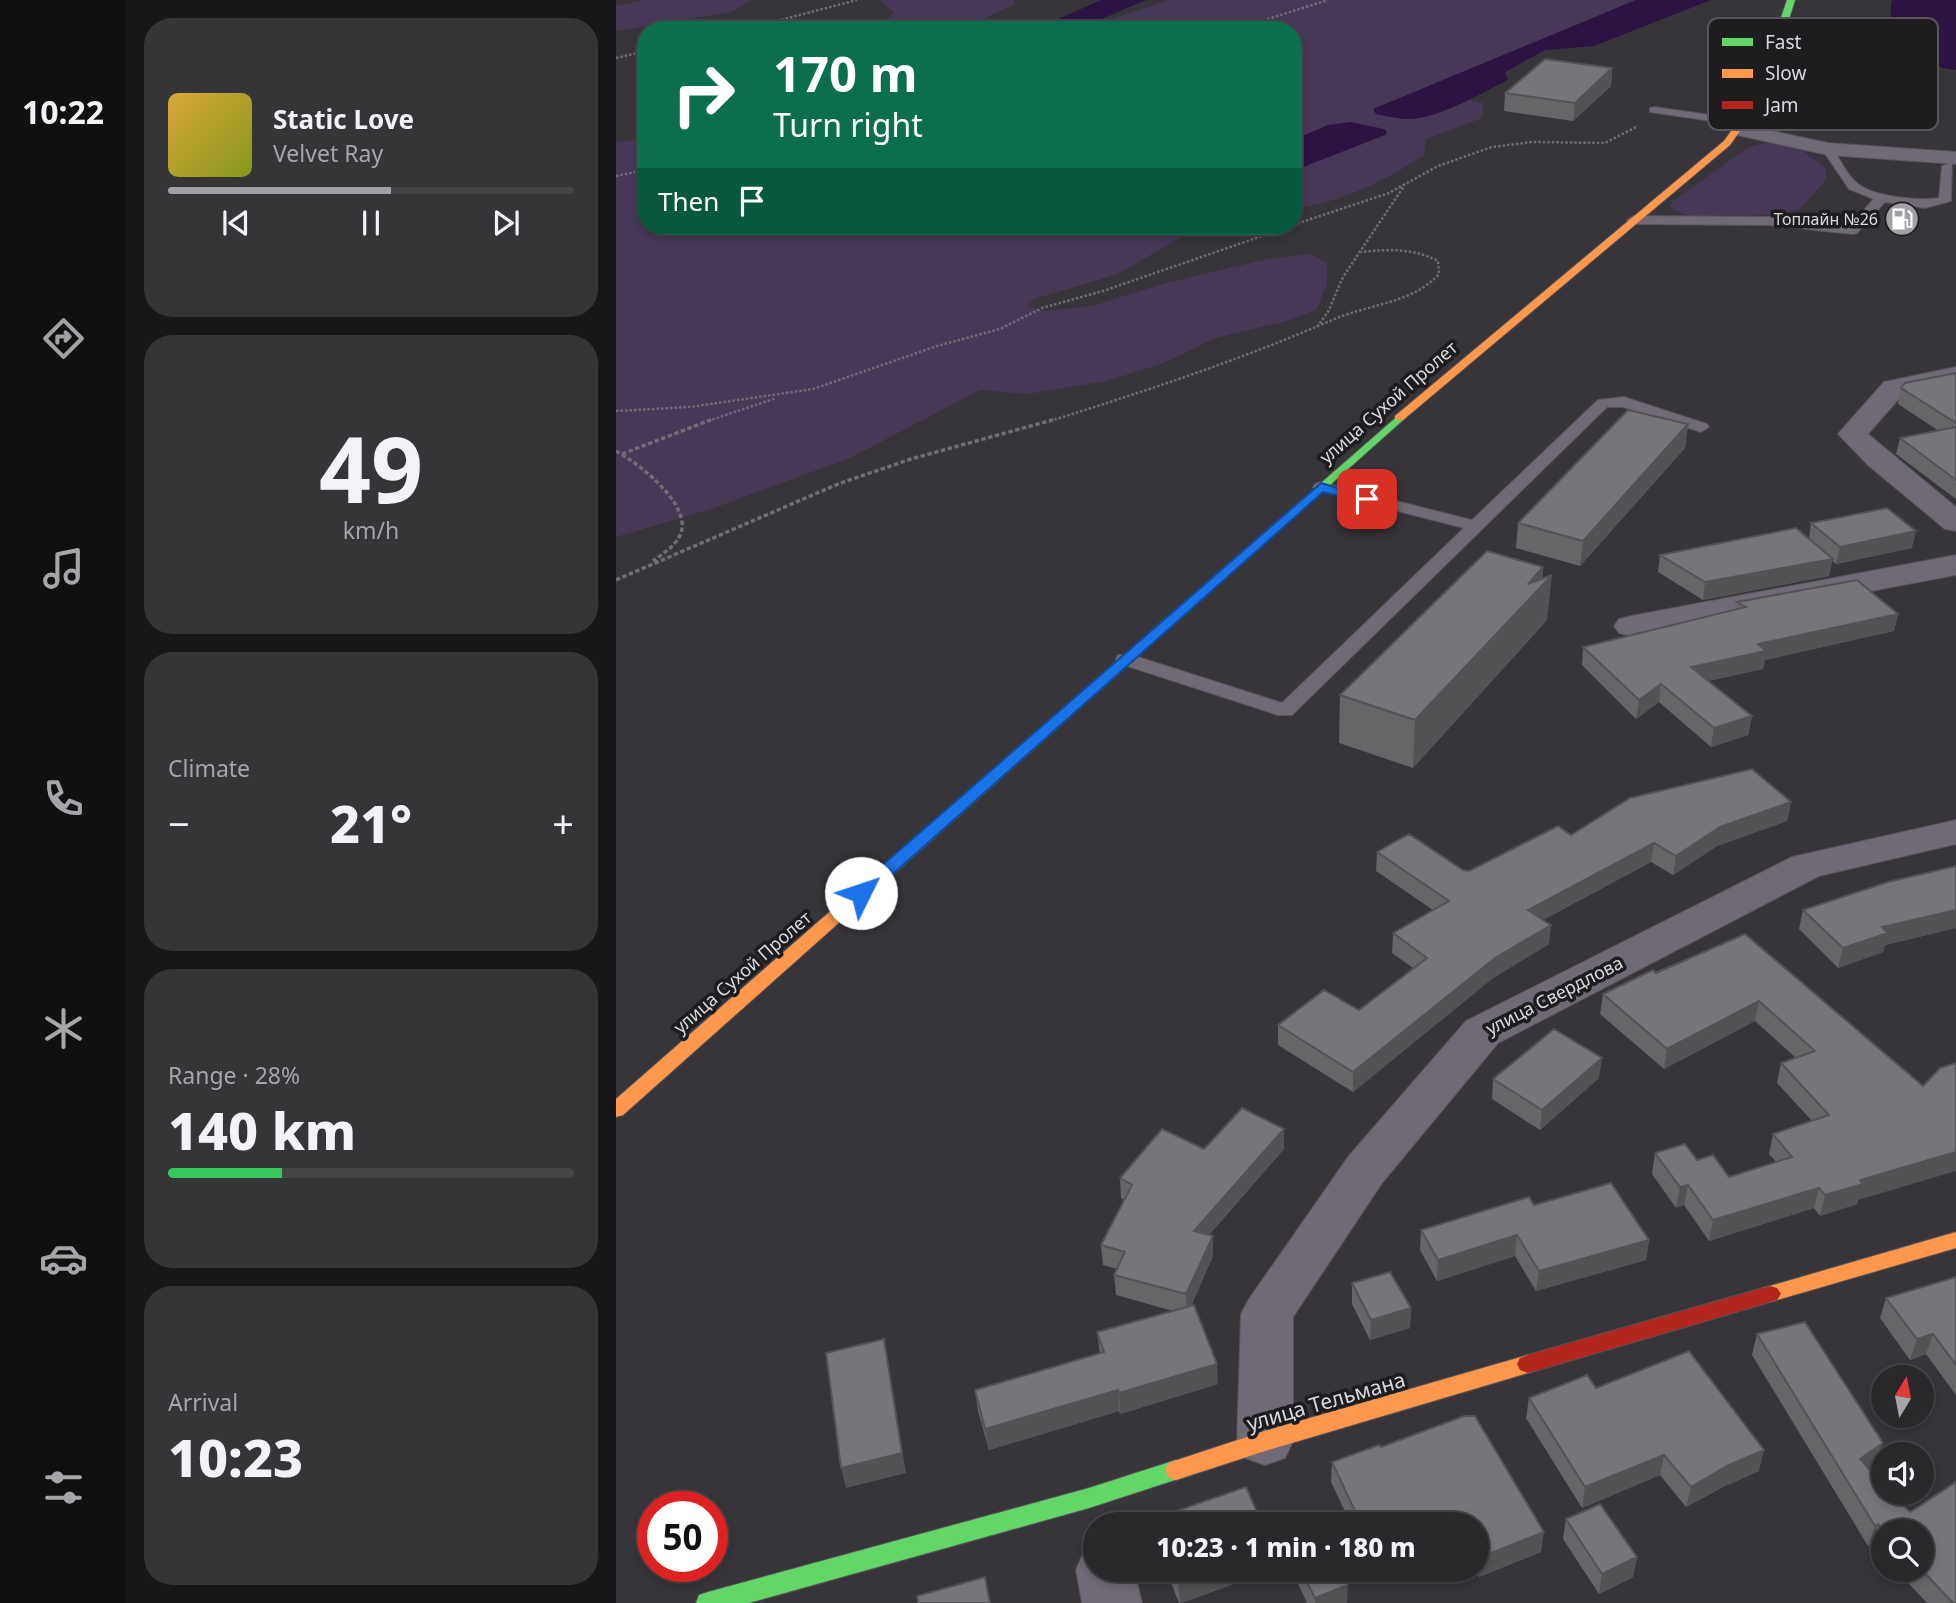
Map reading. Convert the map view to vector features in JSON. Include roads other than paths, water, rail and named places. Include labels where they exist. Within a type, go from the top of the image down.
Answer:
[{"type":"main road","name":"улица Сухой Пролет","points":[[1785,18],[1791,0]]},
{"type":"main road","name":"улица Сухой Пролет","points":[[616,1110],[1480,347],[1738,130]]},
{"type":"main road","name":"улица Тельмана","points":[[1092,1512],[1265,1441],[1956,1240]]},
{"type":"main road","name":"улица Тельмана","points":[[708,1603],[1083,1514]]},
{"type":"street","points":[[1758,130],[1828,149],[1952,162]]},
{"type":"street","points":[[1956,375],[1894,388],[1852,434],[1879,460],[1956,522]]},
{"type":"street","points":[[1631,626],[1956,565]]},
{"type":"street","name":"улица Свердлова","points":[[1265,1441],[1267,1314],[1364,1170],[1482,1032],[1806,866],[1956,832]]},
{"type":"street","points":[[1108,1582],[1112,1603]]},
{"type":"lane","points":[[1654,110],[1708,119]]},
{"type":"lane","points":[[1828,149],[1853,186],[1882,198],[1925,204],[1945,201],[1952,162]]},
{"type":"lane","points":[[1633,220],[1768,222],[1852,230],[1882,198]]},
{"type":"lane","points":[[1125,659],[1285,711],[1603,403],[1625,402],[1701,427]]},
{"type":"lane","points":[[1321,487],[1476,526]]},
{"type":"place","name":"Топлайн №26","points":[[1902,219]]}]
